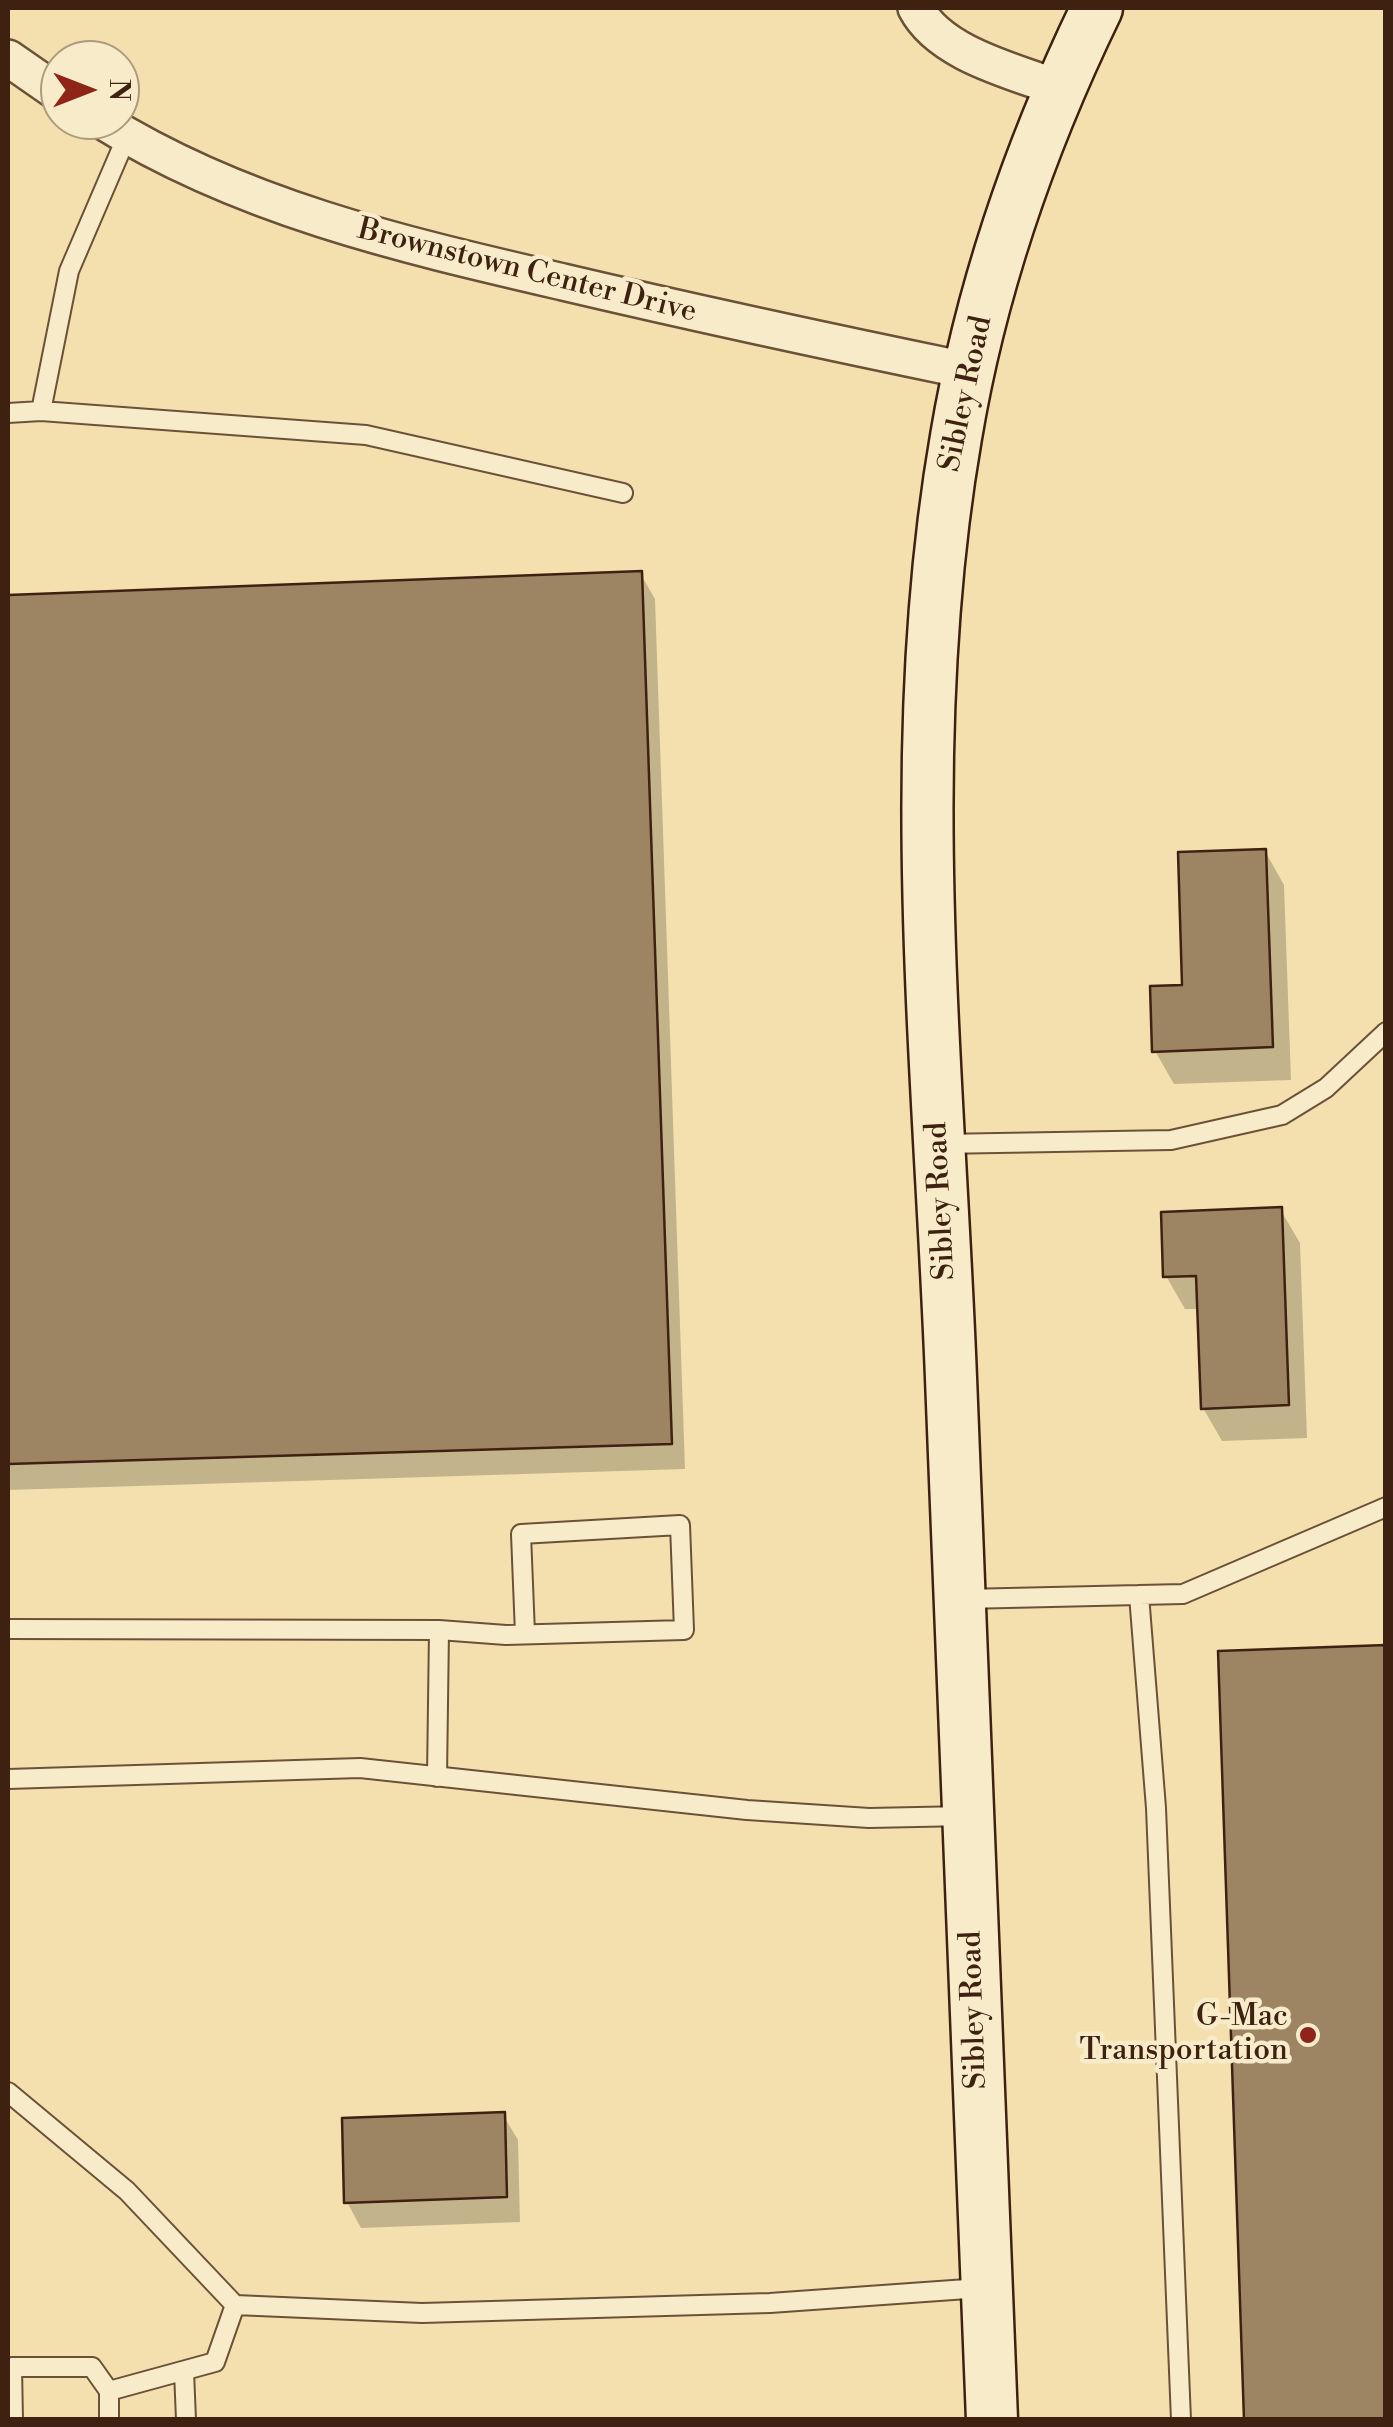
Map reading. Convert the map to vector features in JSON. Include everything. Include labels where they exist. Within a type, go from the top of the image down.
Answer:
[{"type":"main road","name":"Sibley Road","points":[[992,2420],[959,1599],[931,1031],[928,826],[945,510],[970,370],[998,252],[1058,88],[1097,8]]},
{"type":"street","points":[[916,8],[944,38],[994,64],[1058,88]]},
{"type":"street","points":[[8,58],[40,80]]},
{"type":"street","name":"Brownstown Center Drive","points":[[137,140],[202,173],[370,236],[772,331],[970,370]]},
{"type":"lane","points":[[41,411],[69,271],[110,140]]},
{"type":"lane","points":[[8,413],[41,411],[366,435],[623,493]]},
{"type":"lane","points":[[939,1144],[1171,1140],[1282,1115],[1326,1088],[1386,1032]]},
{"type":"lane","points":[[959,1599],[1183,1594],[1386,1507]]},
{"type":"lane","points":[[8,1629],[439,1630],[525,1634],[684,1630],[680,1525],[521,1534],[525,1634]]},
{"type":"lane","points":[[1139,1595],[1156,1808],[1181,2420]]},
{"type":"lane","points":[[437,1777],[439,1630]]},
{"type":"lane","points":[[8,1779],[360,1768],[747,1810],[869,1818],[966,1816]]},
{"type":"lane","points":[[8,2092],[127,2191],[235,2306],[422,2314],[770,2302],[987,2288]]},
{"type":"lane","points":[[109,2391],[216,2362],[235,2306]]},
{"type":"lane","points":[[12,2420],[12,2367],[92,2367],[109,2391],[109,2420]]},
{"type":"lane","points":[[184,2371],[186,2420]]},
{"type":"building","points":[[642,571],[672,1444],[8,1464],[8,595]]},
{"type":"building","points":[[1266,849],[1273,1047],[1152,1052],[1150,986],[1182,985],[1178,852]]},
{"type":"building","points":[[1282,1207],[1289,1405],[1201,1409],[1196,1276],[1163,1277],[1161,1212]]},
{"type":"building","name":"G-Mac Transportation","points":[[1386,1645],[1386,2420],[1244,2420],[1218,1651]]},
{"type":"building","points":[[505,2112],[507,2197],[344,2203],[342,2118]]},
{"type":"place","name":"G-Mac Transportation","points":[[1308,2035]]}]
